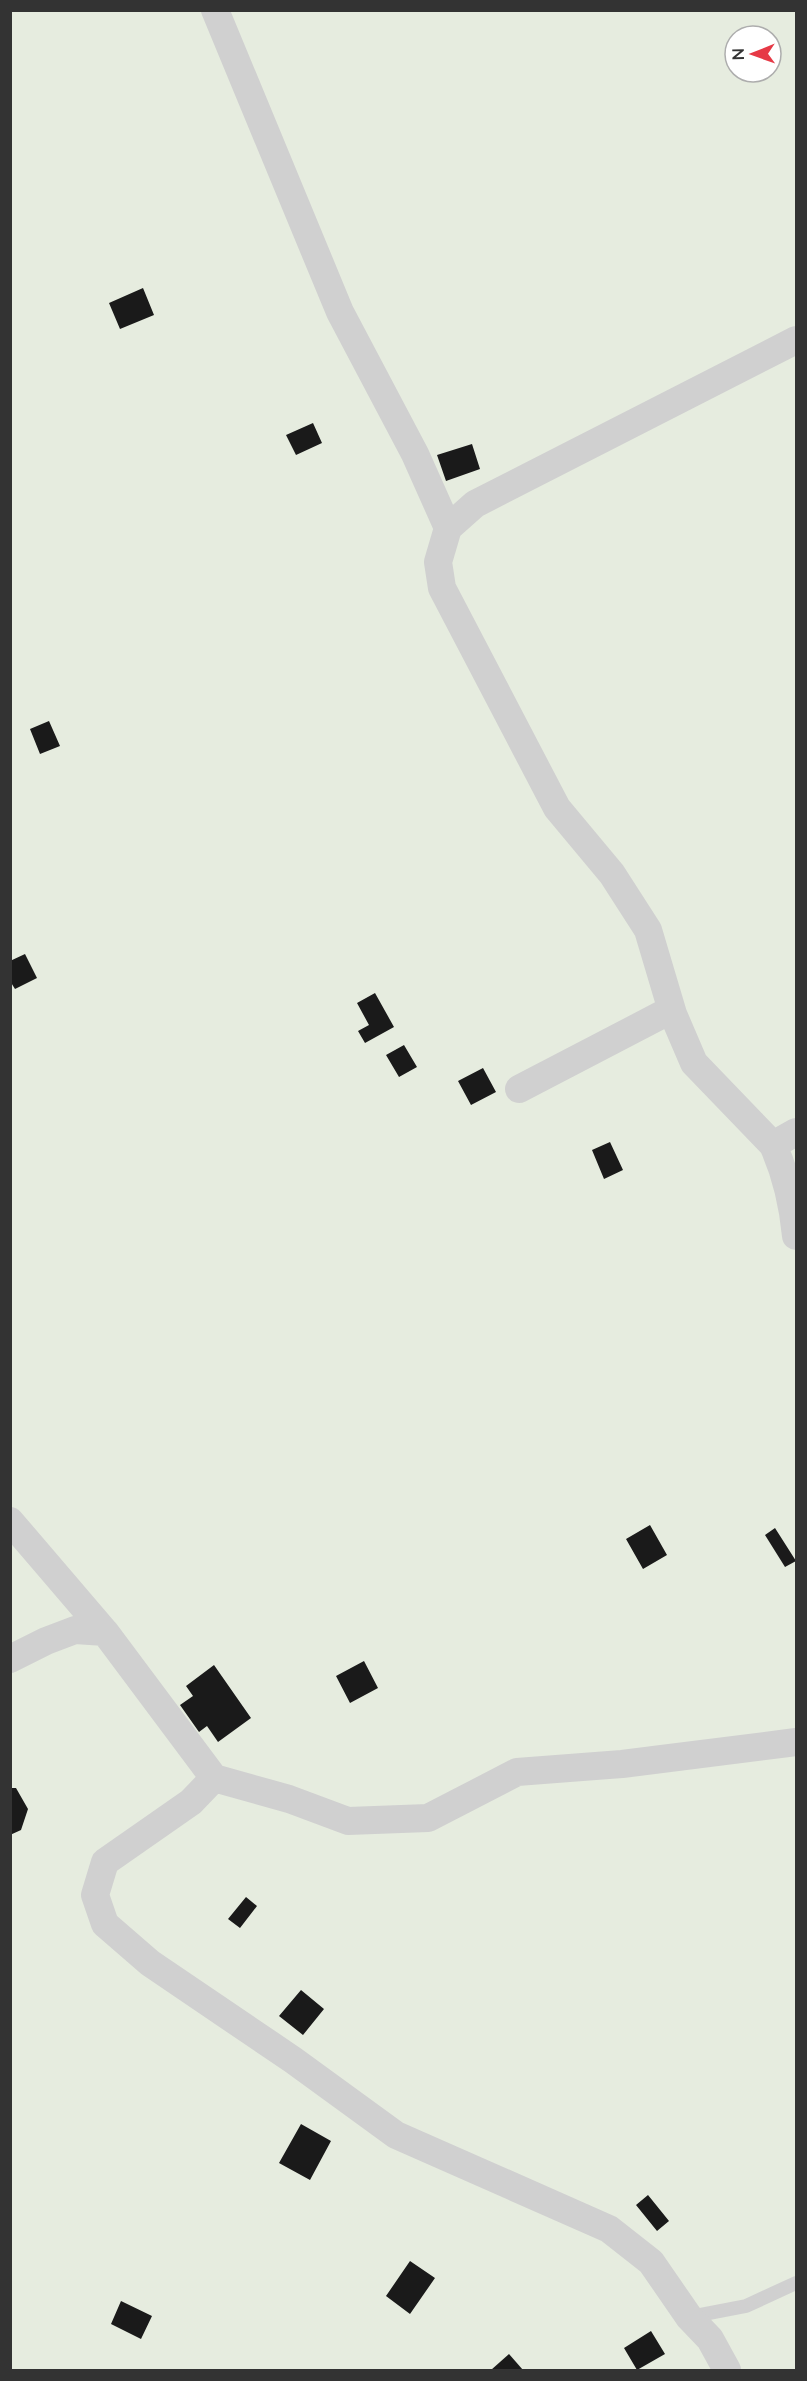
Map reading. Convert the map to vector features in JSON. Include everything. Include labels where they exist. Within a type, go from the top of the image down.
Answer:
[{"type":"street","points":[[215,10],[340,312],[415,454],[448,528]]},
{"type":"street","points":[[796,340],[475,504],[448,528],[438,562],[442,588],[557,808],[612,874],[648,930],[673,1014],[694,1063],[785,1138],[782,1165],[794,1211],[796,1236]]},
{"type":"street","points":[[519,1089],[661,1015],[673,1014]]},
{"type":"street","points":[[10,1521],[105,1632],[214,1778],[289,1799],[348,1821],[428,1818],[517,1772],[622,1764],[796,1742]]},
{"type":"street","points":[[10,1659],[75,1630],[105,1632]]},
{"type":"street","points":[[214,1778],[191,1802],[105,1862],[95,1895],[105,1924],[150,1964],[292,2060],[396,2135],[609,2229],[651,2262],[689,2317],[710,2339],[727,2370]]},
{"type":"lane","points":[[689,2317],[746,2306],[796,2283]]},
{"type":"shaded area","points":[[11,11],[796,11],[796,2370],[11,2370]]},
{"type":"building","points":[[143,288],[154,315],[120,329],[109,303]]},
{"type":"building","points":[[313,423],[322,443],[296,455],[286,435]]},
{"type":"building","points":[[472,444],[480,469],[446,481],[437,455]]},
{"type":"building","points":[[49,721],[60,746],[40,754],[30,729]]},
{"type":"building","points":[[25,954],[37,978],[15,989],[10,981],[10,961]]},
{"type":"building","points":[[375,993],[394,1027],[365,1043],[358,1031],[369,1025],[357,1003]]},
{"type":"building","points":[[404,1045],[417,1067],[399,1077],[386,1055]]},
{"type":"building","points":[[483,1068],[496,1092],[471,1105],[458,1081]]},
{"type":"building","points":[[610,1142],[623,1170],[604,1179],[592,1150]]},
{"type":"building","points":[[650,1525],[667,1555],[643,1569],[626,1539]]},
{"type":"building","points":[[775,1528],[796,1561],[785,1567],[765,1535]]},
{"type":"building","points":[[364,1661],[378,1688],[350,1703],[336,1676]]},
{"type":"building","points":[[214,1665],[251,1718],[218,1742],[207,1726],[199,1732],[180,1705],[193,1696],[186,1686]]},
{"type":"building","points":[[10,1788],[16,1788],[28,1809],[21,1830],[10,1835]]},
{"type":"building","points":[[246,1897],[257,1906],[240,1928],[228,1919]]},
{"type":"building","points":[[301,1990],[324,2009],[303,2035],[279,2016]]},
{"type":"building","points":[[301,2124],[331,2141],[310,2180],[279,2163]]},
{"type":"building","points":[[648,2195],[669,2221],[657,2231],[636,2205]]},
{"type":"building","points":[[410,2261],[435,2278],[410,2314],[386,2296]]},
{"type":"building","points":[[121,2301],[152,2316],[141,2339],[111,2324]]},
{"type":"building","points":[[651,2331],[665,2354],[637,2370],[624,2348]]},
{"type":"building","points":[[509,2354],[523,2370],[491,2370]]}]
